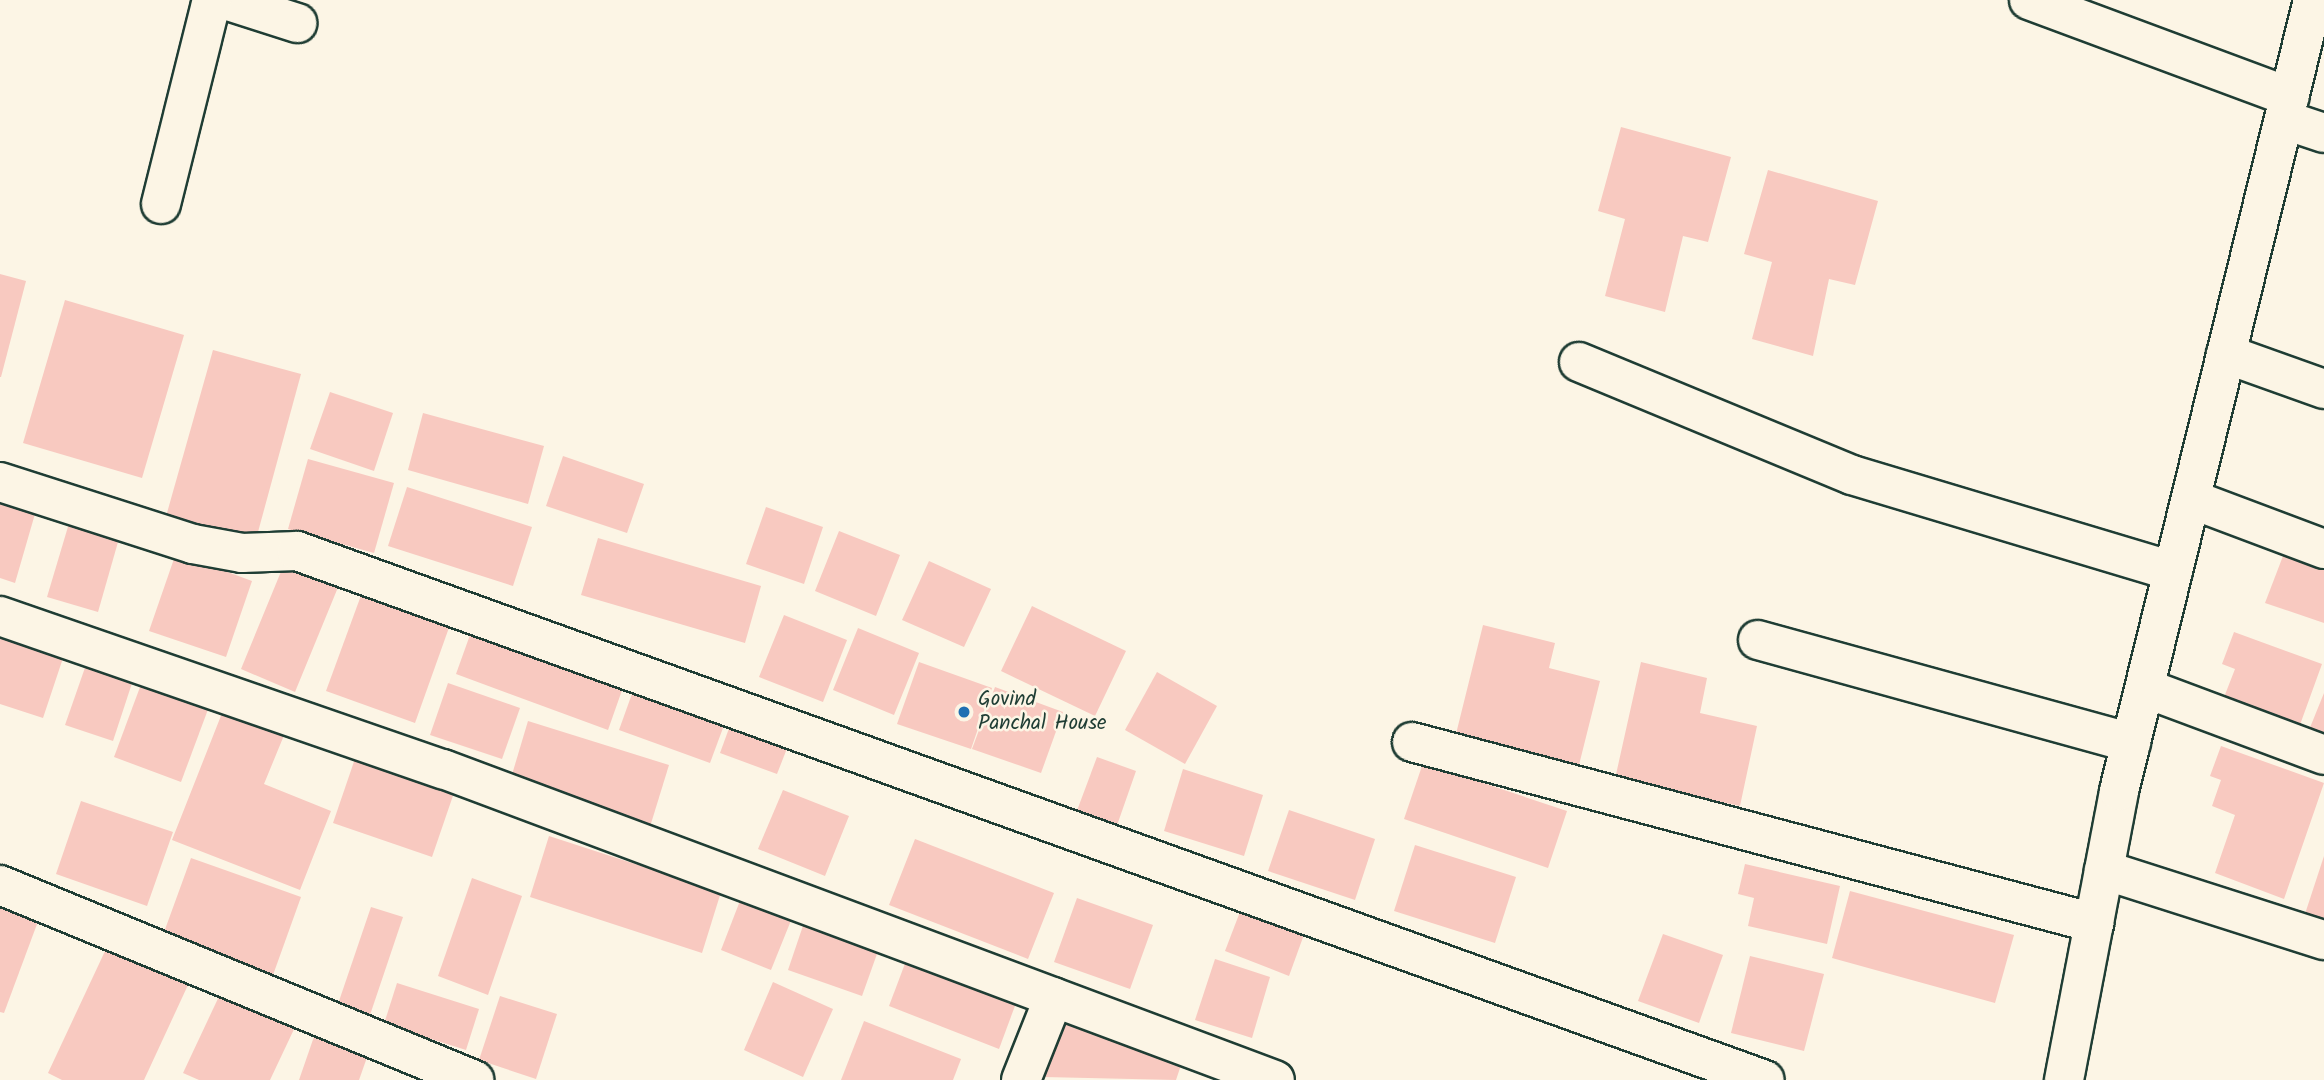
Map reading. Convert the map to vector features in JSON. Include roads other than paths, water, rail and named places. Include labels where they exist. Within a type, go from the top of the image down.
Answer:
[{"type":"street","points":[[161,204],[212,0]]},
{"type":"street","points":[[225,0],[297,23]]},
{"type":"street","points":[[2029,0],[2287,109],[2324,133]]},
{"type":"street","points":[[2070,1078],[2094,923],[2131,743],[2314,0]]},
{"type":"street","points":[[2226,354],[2324,389]]},
{"type":"street","points":[[1579,362],[1853,475],[2173,571]]},
{"type":"street","points":[[0,482],[193,544],[242,553],[297,551],[1765,1080]]},
{"type":"street","points":[[2191,499],[2324,549]]},
{"type":"street","points":[[0,616],[443,769],[1275,1080]]},
{"type":"street","points":[[1758,640],[2131,743]]},
{"type":"street","points":[[2145,688],[2324,755]]},
{"type":"street","points":[[1412,742],[2094,923]]},
{"type":"street","points":[[2104,870],[2324,940]]},
{"type":"street","points":[[0,884],[474,1080]]},
{"type":"street","points":[[1021,1080],[1054,997]]},
{"type":"place","name":"Govind Panchal House","points":[[964,712]]}]
